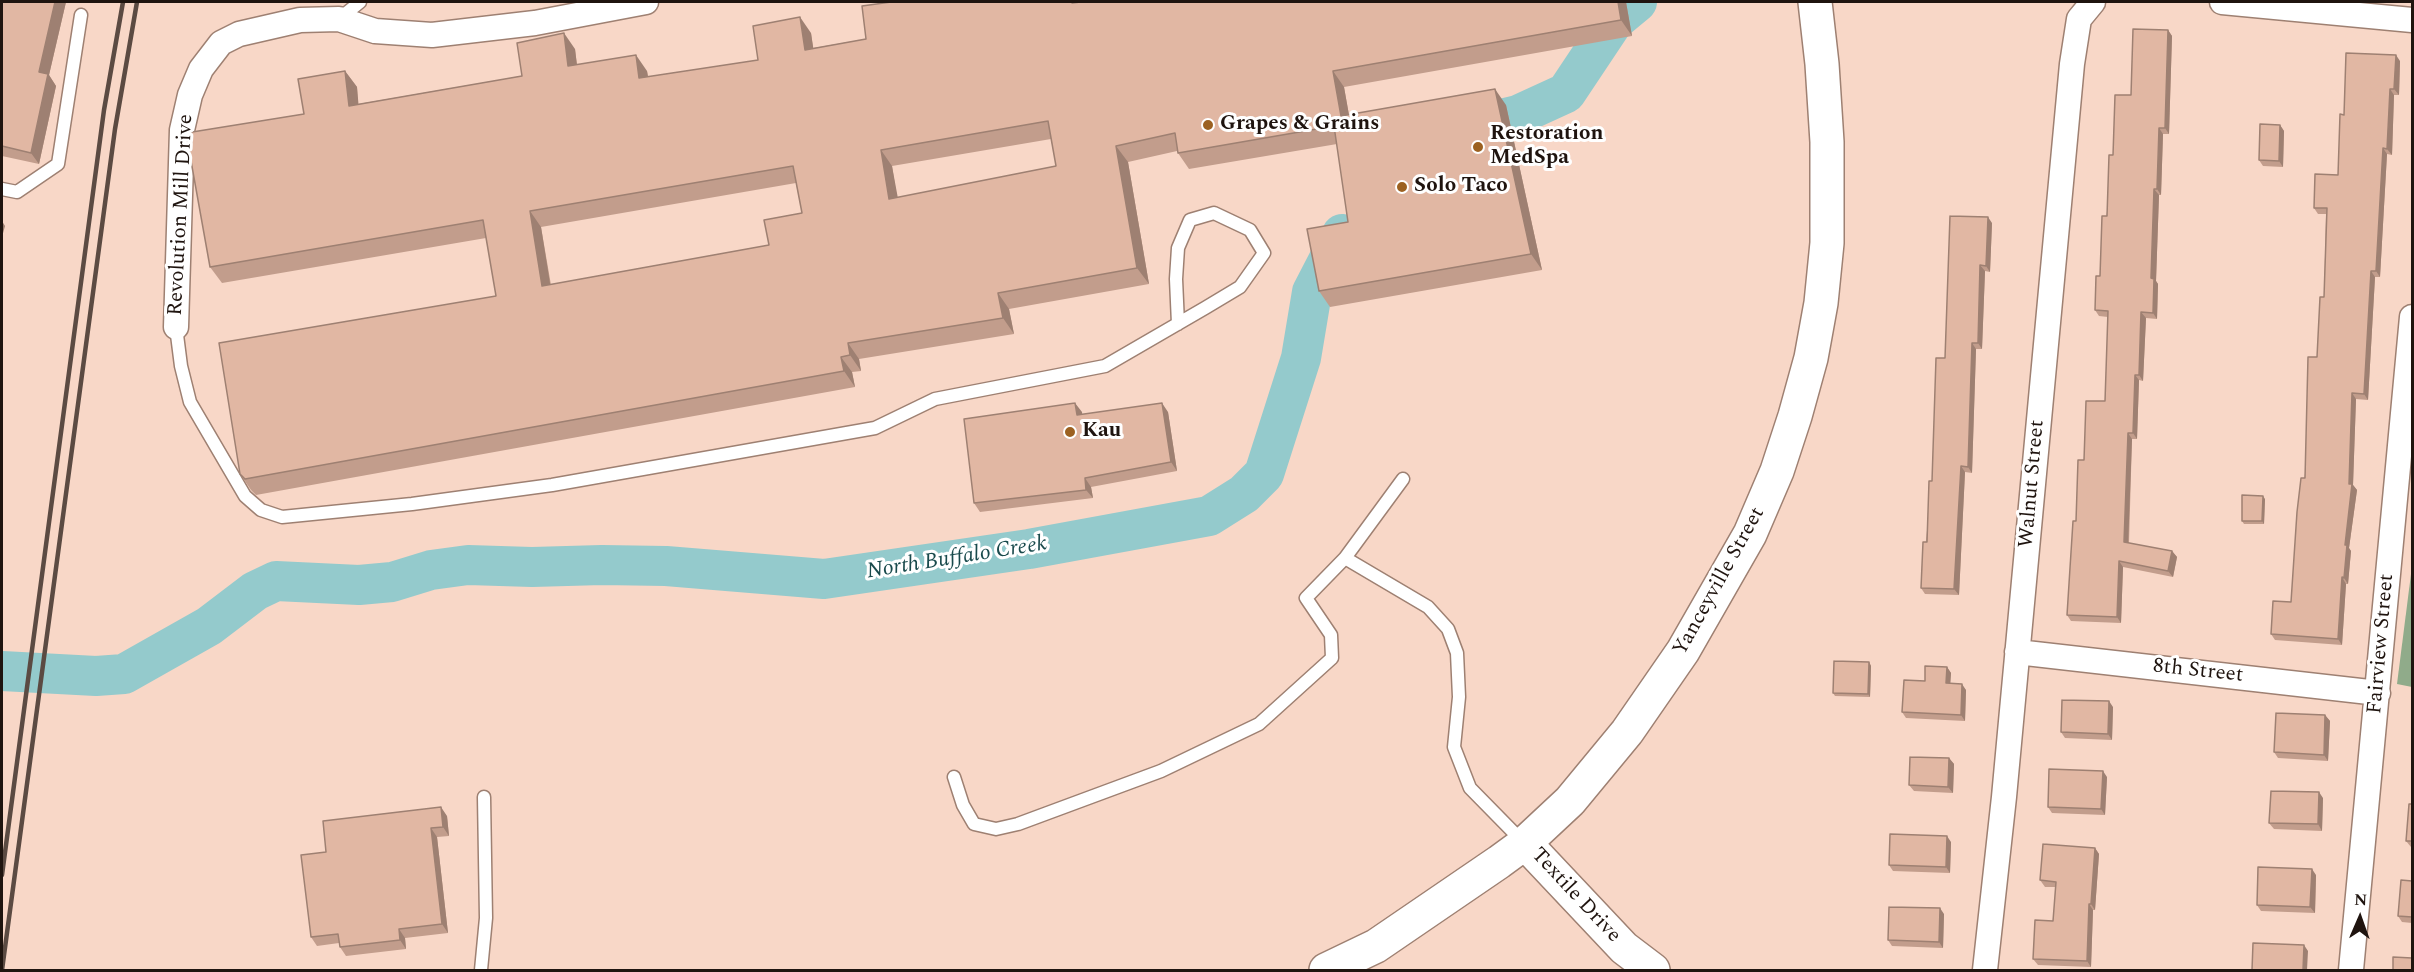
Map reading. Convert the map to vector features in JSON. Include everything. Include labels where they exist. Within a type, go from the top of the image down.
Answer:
[{"type":"main road","name":"Yanceyville Street","points":[[1326,970],[1377,946],[1525,843],[1570,801],[1628,732],[1666,676],[1710,606],[1750,534],[1777,471],[1795,416],[1811,358],[1821,303],[1827,243],[1825,94],[1815,2]]},
{"type":"main road","name":"Textile Drive","points":[[1525,843],[1624,948],[1653,970]]},
{"type":"street","name":"Revolution Mill Drive","points":[[176,327],[182,130],[190,95],[201,69],[221,43],[239,33],[300,20],[339,19],[375,31],[432,35],[535,23],[583,8],[646,2]]},
{"type":"street","name":"Walnut Street","points":[[1985,970],[2072,64],[2079,19],[2093,2]]},
{"type":"street","points":[[2222,2],[2412,20]]},
{"type":"street","name":"Fairview Street","points":[[2351,970],[2412,317]]},
{"type":"street","name":"8th Street","points":[[2017,652],[2378,693]]},
{"type":"lane","points":[[339,19],[360,2]]},
{"type":"lane","points":[[2,189],[17,192],[58,164],[81,15]]},
{"type":"lane","points":[[176,327],[181,366],[190,402],[245,496],[261,510],[282,517],[401,505],[552,485],[875,429],[935,399],[1105,366],[1178,324],[1240,288],[1264,252],[1250,230],[1214,213],[1190,220],[1178,248],[1176,279],[1178,324]]},
{"type":"lane","points":[[954,777],[963,805],[974,824],[996,829],[1018,824],[1161,771],[1258,724],[1332,658],[1331,635],[1306,598],[1345,558],[1403,479]]},
{"type":"lane","points":[[1345,558],[1428,607],[1448,629],[1457,653],[1459,697],[1454,747],[1470,788],[1525,843]]},
{"type":"lane","points":[[481,970],[486,918],[484,797]]},
{"type":"green space","points":[[2412,574],[2412,687],[2397,684]]},
{"type":"building","points":[[2,2],[55,2],[39,72],[48,74],[31,153],[2,146]]},
{"type":"building","points":[[891,2],[1618,2],[1621,20],[1333,71],[1341,116],[1495,89],[1531,254],[1319,291],[1307,229],[1348,222],[1334,126],[1178,153],[1175,133],[1116,146],[1137,268],[998,293],[1003,318],[848,343],[850,355],[841,357],[844,371],[245,479],[240,474],[219,343],[496,296],[483,220],[210,267],[186,133],[304,114],[298,79],[345,71],[349,106],[522,76],[517,43],[564,33],[568,66],[636,55],[639,78],[758,60],[753,26],[800,17],[805,50],[866,39],[862,6]],"holes":[[[1048,121],[1056,166],[889,199],[881,150]],[[793,166],[802,213],[764,220],[769,245],[542,286],[530,211]]]},
{"type":"building","points":[[2133,29],[2168,30],[2165,128],[2159,128],[2157,189],[2154,189],[2151,278],[2154,279],[2153,313],[2141,312],[2139,375],[2135,375],[2133,433],[2128,433],[2124,542],[2172,551],[2168,571],[2119,561],[2117,617],[2067,615],[2073,521],[2076,521],[2078,460],[2084,460],[2086,401],[2105,401],[2108,311],[2095,310],[2096,276],[2100,276],[2102,216],[2107,216],[2109,155],[2113,155],[2115,95],[2131,95]]},
{"type":"building","points":[[2346,53],[2396,55],[2394,89],[2390,89],[2387,149],[2383,148],[2376,271],[2371,271],[2364,394],[2352,393],[2349,484],[2352,484],[2338,639],[2271,634],[2273,601],[2291,602],[2297,512],[2301,478],[2305,478],[2308,357],[2317,357],[2320,297],[2324,297],[2327,208],[2314,208],[2315,174],[2338,175],[2340,114],[2344,115]]},
{"type":"building","points":[[2260,124],[2280,125],[2279,161],[2259,160]]},
{"type":"building","points":[[1950,216],[1988,217],[1986,266],[1980,265],[1978,343],[1972,343],[1968,467],[1961,466],[1954,589],[1921,588],[1923,542],[1927,542],[1929,481],[1932,481],[1936,358],[1945,358]]},
{"type":"building","points":[[1075,403],[1077,415],[1162,403],[1171,462],[1085,478],[1086,490],[974,503],[964,419]]},
{"type":"building","points":[[2242,495],[2263,496],[2262,521],[2242,521]]},
{"type":"building","points":[[1834,661],[1869,662],[1868,694],[1833,693]]},
{"type":"building","points":[[1925,666],[1947,667],[1946,683],[1962,684],[1961,715],[1902,712],[1904,680],[1925,681]]},
{"type":"building","points":[[2062,700],[2109,701],[2108,734],[2061,732]]},
{"type":"building","points":[[2276,713],[2325,715],[2324,755],[2274,752]]},
{"type":"building","points":[[1910,757],[1949,758],[1948,787],[1909,785]]},
{"type":"building","points":[[2049,769],[2103,771],[2101,809],[2048,807]]},
{"type":"building","points":[[2271,791],[2319,792],[2318,824],[2269,823]]},
{"type":"building","points":[[2409,804],[2412,804],[2412,841],[2406,841]]},
{"type":"building","points":[[441,807],[443,827],[431,828],[442,924],[399,929],[400,940],[340,947],[338,934],[311,937],[301,855],[326,852],[323,821]]},
{"type":"building","points":[[1890,834],[1947,836],[1946,867],[1889,865]]},
{"type":"building","points":[[2043,844],[2095,848],[2091,904],[2089,904],[2087,961],[2033,959],[2035,920],[2053,921],[2056,882],[2040,880]]},
{"type":"building","points":[[2258,867],[2312,869],[2310,907],[2257,905]]},
{"type":"building","points":[[2401,880],[2412,881],[2412,917],[2398,916]]},
{"type":"building","points":[[1889,907],[1940,908],[1939,942],[1888,940]]},
{"type":"building","points":[[2253,943],[2304,945],[2303,970],[2252,970]]},
{"type":"building","points":[[2393,957],[2412,958],[2412,970],[2393,970]]},
{"type":"waterway","name":"North Buffalo Creek","points":[[1455,130],[1518,115],[1566,93],[1614,21],[1637,2]]},
{"type":"waterway","name":"North Buffalo Creek","points":[[2,671],[96,676],[124,674],[209,626],[255,591],[276,581],[359,585],[392,582],[431,570],[468,565],[666,566],[824,579],[1029,549],[1209,516],[1244,494],[1264,474],[1301,358],[1312,292],[1342,234]]},
{"type":"railway","points":[[2,875],[104,110],[123,2]]},
{"type":"railway","points":[[2,970],[115,129],[137,2]]},
{"type":"place","name":"Grapes & Grains","points":[[1208,125]]},
{"type":"place","name":"Restoration MedSpa","points":[[1478,147]]},
{"type":"place","name":"Solo Taco","points":[[1402,187]]},
{"type":"place","name":"Kau","points":[[1070,432]]}]
